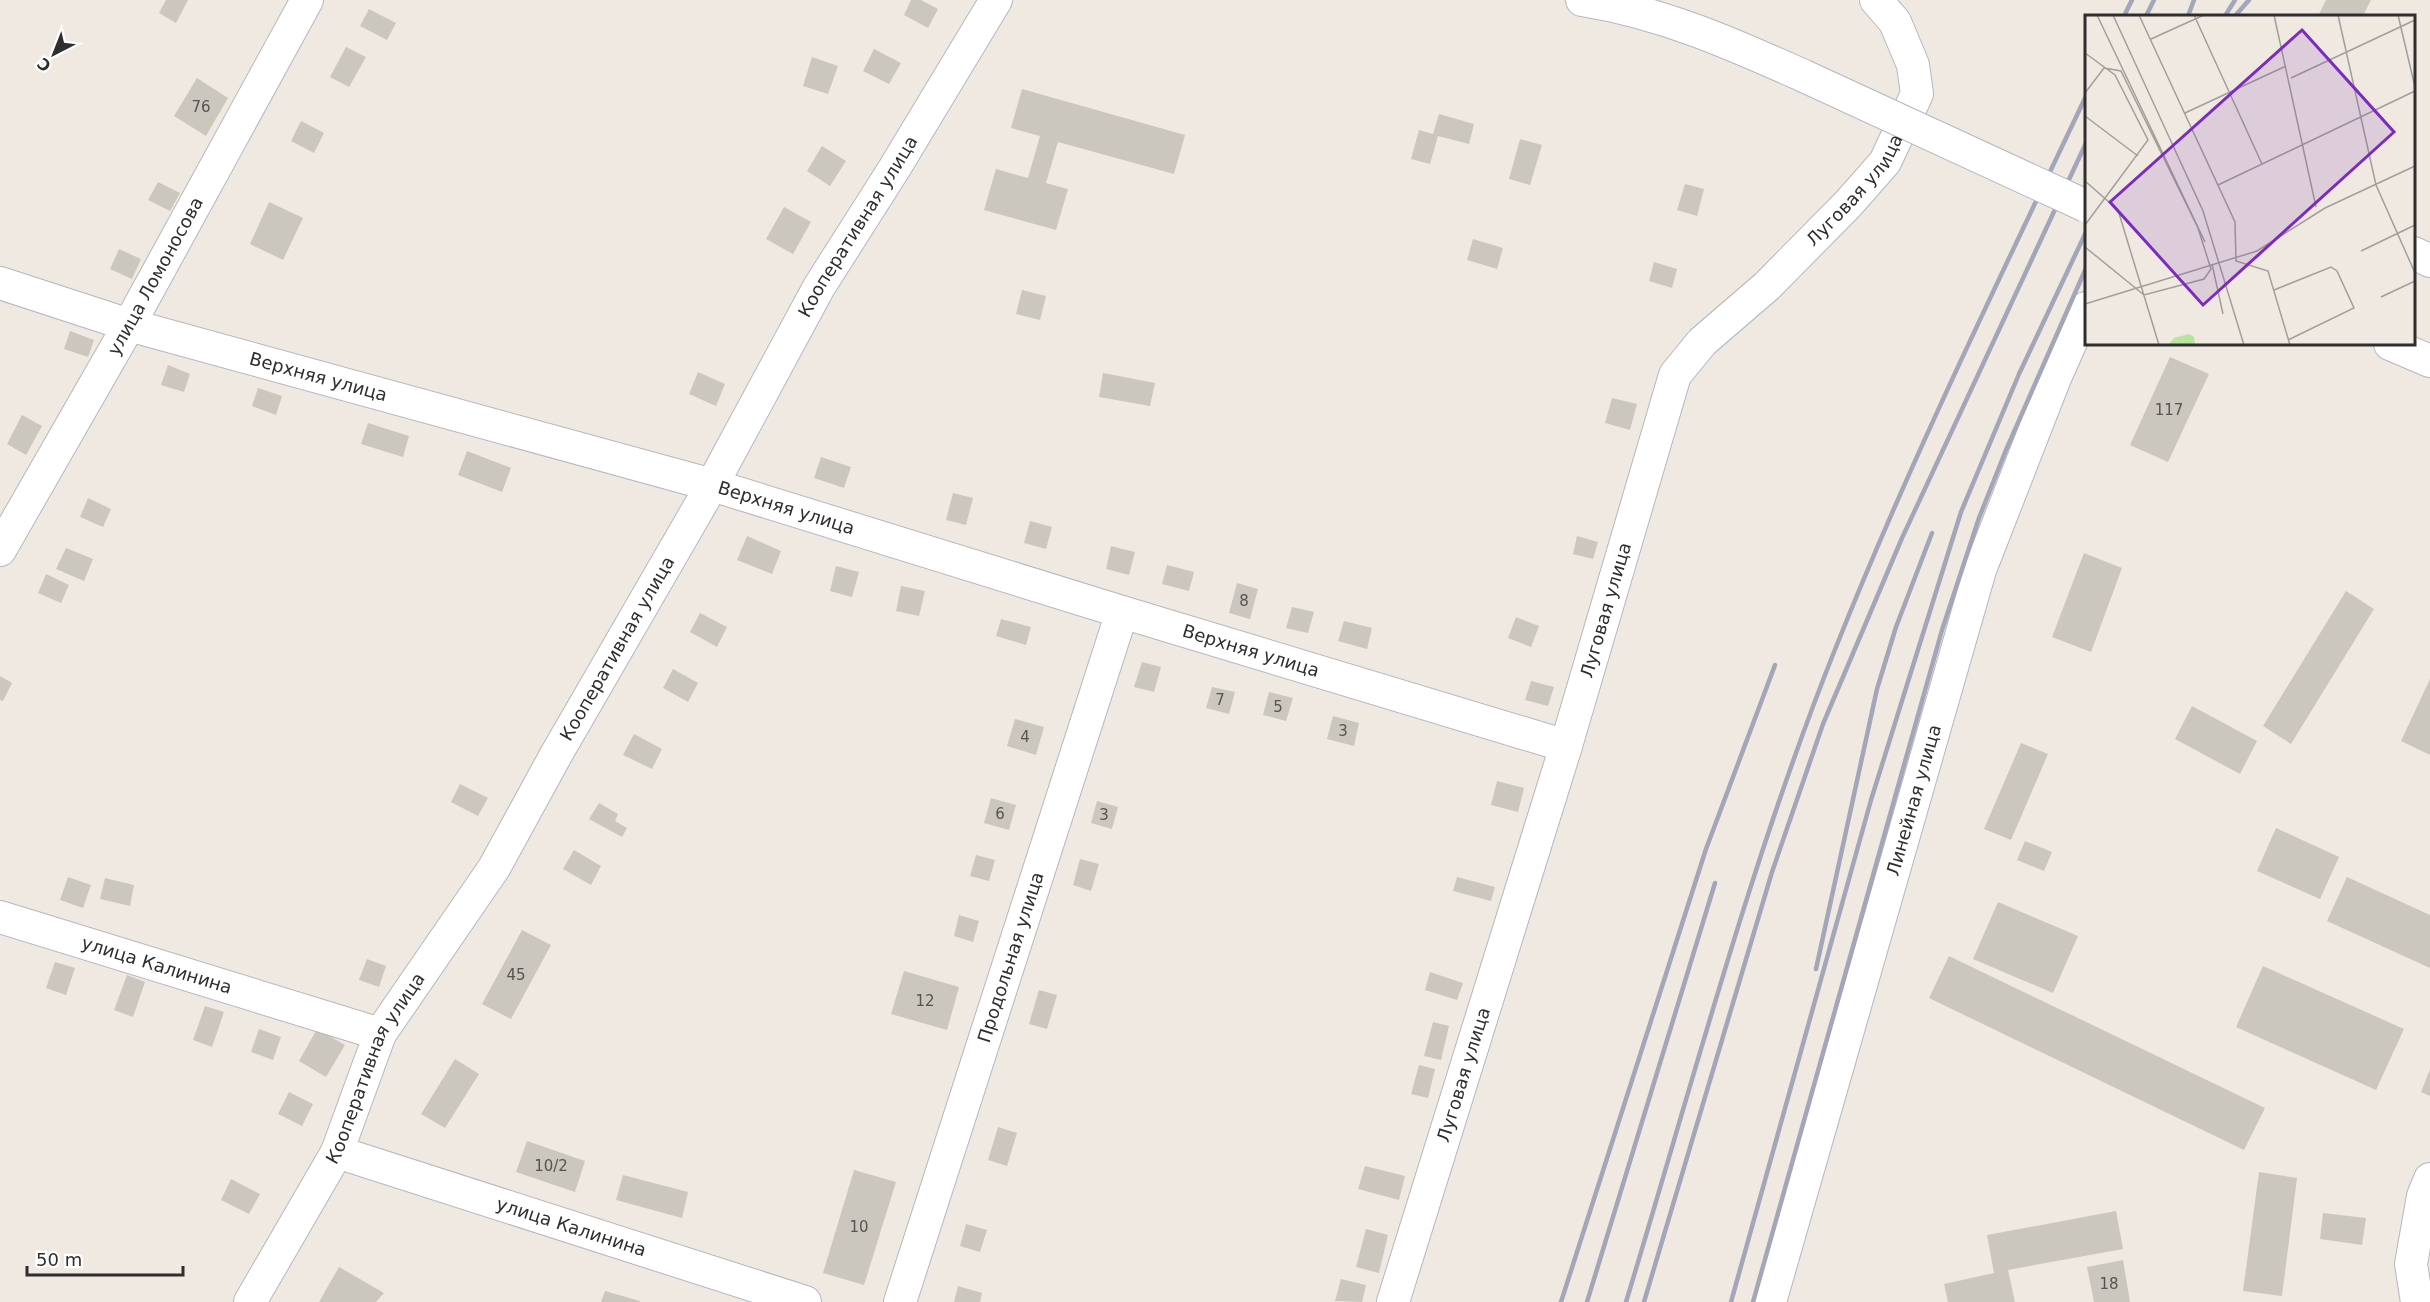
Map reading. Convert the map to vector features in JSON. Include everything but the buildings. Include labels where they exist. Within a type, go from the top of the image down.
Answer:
[{"type":"street","name":"улица Ломоносова","points":[[0,550],[129,325],[307,0]]},
{"type":"street","name":"Кооперативная улица","points":[[250,1302],[337,1152],[380,1034],[494,868],[557,753],[712,485],[819,287],[894,169],[996,0]]},
{"type":"street","points":[[1582,0],[1622,7],[1706,33],[2085,206]]},
{"type":"street","name":"Луговая улица","points":[[1393,1302],[1566,746],[1675,375],[1702,342],[1767,286],[1885,162],[1917,94],[1913,65],[1895,22],[1876,0]]},
{"type":"street","points":[[2415,254],[2430,261]]},
{"type":"street","name":"Верхняя улица","points":[[0,283],[129,325],[712,485],[1566,746]]},
{"type":"street","name":"Линейная улица","points":[[1770,1302],[1980,570],[2055,378],[2085,310]]},
{"type":"street","points":[[2392,345],[2430,361]]},
{"type":"street","name":"Продольная улица","points":[[900,1302],[1122,612]]},
{"type":"street","name":"улица Калинина","points":[[0,918],[380,1034]]},
{"type":"street","name":"улица Калинина","points":[[337,1152],[805,1302]]},
{"type":"street","points":[[2417,1302],[2411,1264],[2422,1196],[2430,1179]]},
{"type":"railway","points":[[2124,15],[2132,0]]},
{"type":"railway","points":[[2146,15],[2154,0]]},
{"type":"railway","points":[[2188,15],[2194,0]]},
{"type":"railway","points":[[2226,15],[2235,0]]},
{"type":"railway","points":[[2236,15],[2249,0]]},
{"type":"railway","points":[[1626,1302],[1749,893],[1775,812],[1834,652],[1924,442],[2085,98]]},
{"type":"railway","points":[[1644,1302],[1772,872],[1823,724],[1902,538],[2085,145]]},
{"type":"railway","points":[[1731,1302],[1871,800],[1961,512],[2019,374],[2085,234]]},
{"type":"railway","points":[[1753,1302],[1942,630],[1979,518],[2006,450],[2085,270]]},
{"type":"railway","points":[[1816,969],[1877,689],[1896,627],[1932,533]]},
{"type":"railway","points":[[1561,1302],[1706,849],[1775,665]]},
{"type":"railway","points":[[1587,1302],[1715,883]]}]
